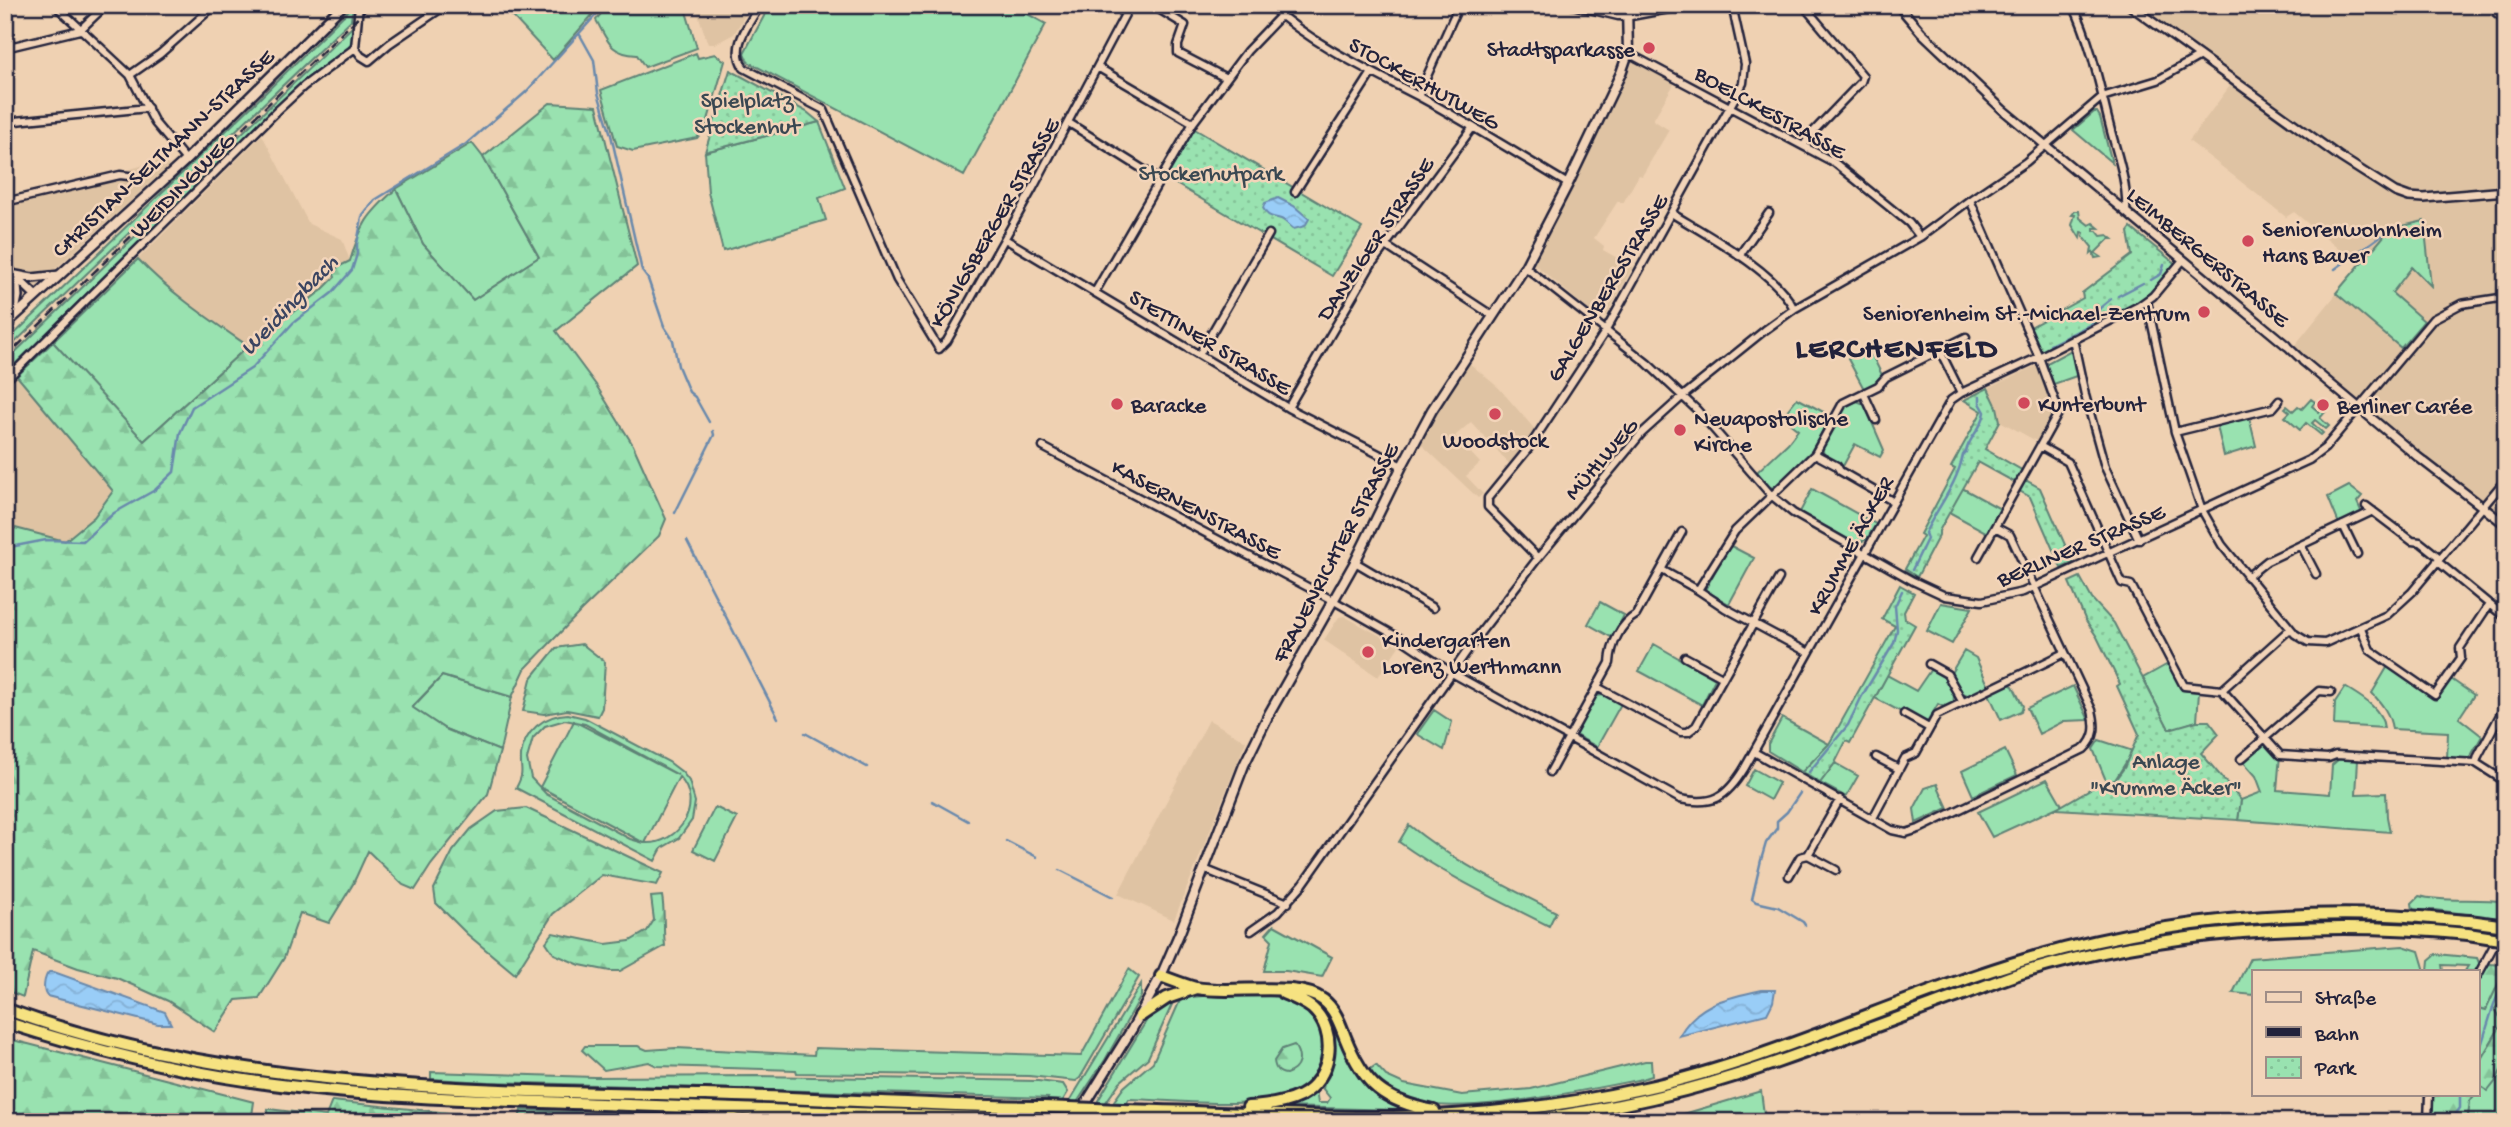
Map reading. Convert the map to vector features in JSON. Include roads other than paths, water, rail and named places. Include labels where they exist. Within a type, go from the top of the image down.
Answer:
[{"type":"highway","points":[[5,1009],[143,1049],[239,1066],[479,1089],[1122,1110],[1348,1116],[1454,1115],[1570,1103],[1677,1081],[2019,962],[2126,935],[2220,921],[2301,915],[2387,915],[2506,925]]},
{"type":"highway","points":[[1514,1122],[1598,1110],[1702,1085],[1774,1063],[2022,973],[2108,953],[2193,938],[2308,928],[2376,928],[2468,934],[2506,940]]},
{"type":"highway","points":[[1161,975],[1196,988],[1299,990],[1323,1000],[1340,1022],[1357,1064],[1372,1084],[1385,1095],[1408,1106],[1454,1115]]},
{"type":"highway","points":[[1140,1016],[1167,998],[1196,988]]},
{"type":"highway","points":[[1197,1111],[1278,1104],[1308,1091],[1323,1074],[1329,1052],[1325,1027],[1311,1007],[1277,991]]},
{"type":"highway","points":[[5,1023],[86,1047],[158,1064],[258,1082],[458,1099],[1105,1122]]},
{"type":"highway","points":[[698,1108],[746,1122]]},
{"type":"highway","points":[[861,1122],[925,1116]]},
{"type":"main road","name":"FRAUENRICHTER STRASSE","points":[[1074,1122],[1140,1016],[1161,975],[1257,738],[1356,562],[1402,466],[1443,391],[1525,267],[1568,184],[1628,53],[1627,5]]},
{"type":"main road","name":"CHRISTIAN-SELTMANN-STRASSE","points":[[5,325],[186,160],[340,6]]},
{"type":"street","points":[[55,5],[130,75],[155,123],[186,160]]},
{"type":"street","points":[[5,48],[80,30],[106,5]]},
{"type":"street","points":[[130,75],[160,54],[215,5]]},
{"type":"street","points":[[359,5],[355,48],[360,56],[369,61],[446,5]]},
{"type":"street","name":"KÖNIGSBERGER STRASSE","points":[[760,5],[740,41],[738,54],[744,68],[824,110],[897,279],[939,349],[947,341],[1005,239],[1130,5]]},
{"type":"street","points":[[1152,5],[1185,25],[1178,53],[1226,78]]},
{"type":"street","name":"STOCKERHUTWEG","points":[[1269,5],[1281,16],[1371,74],[1418,96],[1568,184]]},
{"type":"street","points":[[1095,292],[1193,123],[1256,40],[1291,5]]},
{"type":"street","points":[[1418,96],[1460,5]]},
{"type":"street","points":[[1572,5],[1618,16],[1688,5]]},
{"type":"street","name":"GALGENBERGSTRASSE","points":[[1538,558],[1488,507],[1488,498],[1514,469],[1605,332],[1730,107],[1746,73],[1732,5]]},
{"type":"street","points":[[1803,5],[1863,76],[1861,82],[1811,134],[1804,145]]},
{"type":"street","name":"LEIMBERGERSTRASSE","points":[[1898,5],[1969,80],[2358,407],[2506,525]]},
{"type":"street","points":[[2073,5],[2088,45],[2102,97],[2126,192],[2126,212]]},
{"type":"street","points":[[2129,5],[2340,157],[2395,192],[2424,198],[2506,191]]},
{"type":"street","name":"WEIDINGWEG","points":[[5,381],[277,111],[318,74],[355,48]]},
{"type":"street","name":"BOELCKESTRASSE","points":[[1628,53],[1835,163],[1909,223],[1920,237]]},
{"type":"street","points":[[2102,97],[2158,80],[2200,56]]},
{"type":"street","points":[[1098,68],[1193,123]]},
{"type":"street","points":[[1295,192],[1371,74]]},
{"type":"street","name":"MÜHLWEG","points":[[1251,931],[1288,903],[1477,637],[1538,558],[1642,434],[1683,396],[1765,330],[1794,309],[1920,237],[2026,162],[2102,97]]},
{"type":"street","points":[[5,122],[148,108]]},
{"type":"street","points":[[1069,123],[1160,180]]},
{"type":"street","name":"DANZIGER STRASSE","points":[[1288,408],[1351,299],[1472,127]]},
{"type":"street","points":[[5,202],[120,175],[138,177]]},
{"type":"street","points":[[1969,200],[2039,357],[2059,412],[1978,557]]},
{"type":"street","points":[[1671,213],[1766,276],[1794,309]]},
{"type":"street","points":[[1739,256],[1769,213]]},
{"type":"street","points":[[1199,355],[1269,234]]},
{"type":"street","name":"STETTINER STRASSE","points":[[1005,239],[1288,408],[1402,466]]},
{"type":"street","points":[[1386,246],[1493,316]]},
{"type":"street","name":"KRUMME ÄCKER","points":[[1452,673],[1680,799],[1694,802],[1721,797],[1737,781],[1754,752],[1945,408],[1961,393],[2039,357],[2147,301],[2183,260]]},
{"type":"street","points":[[5,266],[36,296]]},
{"type":"street","name":"BERLINER STRASSE","points":[[1525,267],[1647,363],[1683,396],[1771,495],[1793,513],[1933,591],[1959,600],[1982,601],[1997,600],[2034,587],[2309,460],[2325,448],[2433,319],[2461,304],[2506,297]]},
{"type":"street","points":[[16,275],[32,278],[60,275]]},
{"type":"street","points":[[14,317],[18,296],[16,275]]},
{"type":"street","points":[[2147,301],[2175,432],[2202,510],[2222,545],[2246,577],[2290,629],[2304,640],[2320,643],[2361,628],[2399,606],[2506,479]]},
{"type":"street","points":[[1698,590],[1734,531],[1815,454],[1843,403],[1878,386],[1886,377],[1966,337]]},
{"type":"street","points":[[2073,339],[2105,467],[2139,540]]},
{"type":"street","points":[[1940,351],[1961,393]]},
{"type":"street","points":[[1864,394],[1876,420]]},
{"type":"street","points":[[2175,432],[2273,408],[2279,401]]},
{"type":"street","points":[[2040,446],[2068,462],[2122,583],[2131,585],[2184,686],[2222,690],[2280,755],[2328,758],[2336,755],[2476,763],[2506,782]]},
{"type":"street","name":"KASERNENSTRASSE","points":[[1043,447],[1334,601],[1403,640],[1452,673]]},
{"type":"street","points":[[1815,454],[1894,502]]},
{"type":"street","points":[[2366,506],[2412,541],[2420,542],[2488,606],[2506,618]]},
{"type":"street","points":[[2246,577],[2267,561],[2373,511]]},
{"type":"street","points":[[2343,526],[2357,554]]},
{"type":"street","points":[[1754,752],[1897,832],[1912,831],[2084,749],[2094,737],[2095,721],[2092,710],[2010,535],[1995,527]]},
{"type":"street","points":[[1550,772],[1610,663],[1611,650],[1627,620],[1636,615],[1682,532]]},
{"type":"street","points":[[2301,545],[2316,574]]},
{"type":"street","points":[[1356,562],[1433,608]]},
{"type":"street","points":[[1661,570],[1752,624],[1809,653]]},
{"type":"street","points":[[1597,687],[1681,732],[1688,732],[1696,726],[1779,578]]},
{"type":"street","points":[[2361,628],[2370,650],[2435,695],[2460,658],[2460,648],[2488,606]]},
{"type":"street","points":[[2222,690],[2290,629]]},
{"type":"street","points":[[1873,818],[1905,758],[1916,752],[1937,715],[2065,653]]},
{"type":"street","points":[[1685,657],[1722,677]]},
{"type":"street","points":[[1929,664],[1947,674],[1962,701]]},
{"type":"street","points":[[2241,759],[2319,691],[2331,692]]},
{"type":"street","points":[[2476,763],[2506,704]]},
{"type":"street","points":[[1904,714],[1929,728]]},
{"type":"street","points":[[1876,757],[1899,769]]},
{"type":"street","points":[[1808,855],[1840,799]]},
{"type":"street","points":[[1790,876],[1800,857],[1808,855],[1836,870]]},
{"type":"street","points":[[1204,869],[1288,903]]},
{"type":"street","points":[[2480,971],[2506,925]]},
{"type":"street","points":[[2428,1122],[2429,1096]]},
{"type":"water","points":[[1278,198],[1294,206],[1309,219],[1305,226],[1294,229],[1283,220],[1267,214],[1263,208],[1265,203]]},
{"type":"water","points":[[49,972],[165,1012],[171,1024],[158,1024],[47,996],[44,984]]},
{"type":"water","points":[[1762,990],[1775,990],[1767,1014],[1679,1036],[1695,1016],[1714,1003]]},
{"type":"waterway","name":"Weidingbach","points":[[5,548],[46,540],[83,541],[114,513],[155,490],[174,472],[180,433],[192,407],[252,368],[293,323],[332,293],[352,270],[362,217],[375,200],[466,144],[526,92],[605,5]]},
{"type":"waterway","points":[[580,35],[594,60],[598,93],[611,135],[642,271],[648,279],[664,326],[673,340],[678,366],[689,392],[695,397],[709,422]]},
{"type":"waterway","points":[[2335,269],[2393,227]]},
{"type":"waterway","points":[[2151,280],[2161,274],[2164,265]]},
{"type":"waterway","points":[[2118,296],[2143,283]]},
{"type":"waterway","points":[[2050,345],[2091,324],[2100,308],[2111,299]]},
{"type":"waterway","points":[[1912,570],[1927,539],[1925,533],[1952,486],[1963,455],[1984,418],[1985,412],[1980,397]]},
{"type":"waterway","points":[[675,513],[714,435],[713,431]]},
{"type":"waterway","points":[[687,541],[778,718]]},
{"type":"waterway","points":[[1809,772],[1848,725],[1894,643],[1897,630],[1895,606],[1902,591]]},
{"type":"waterway","points":[[805,733],[867,767]]},
{"type":"waterway","points":[[1800,793],[1777,821],[1777,828],[1766,843],[1752,899],[1778,907],[1805,925]]},
{"type":"waterway","points":[[932,801],[968,821]]},
{"type":"waterway","points":[[1006,841],[1037,857]]},
{"type":"waterway","points":[[1060,870],[1113,897]]},
{"type":"waterway","points":[[2480,1050],[2494,1004],[2506,978]]},
{"type":"waterway","points":[[2450,1122],[2460,1108],[2460,1096]]},
{"type":"railway","points":[[5,358],[371,5]]},
{"type":"railway","points":[[2480,5],[2506,26]]},
{"type":"railway","points":[[2497,5],[2506,12]]},
{"type":"place","name":"Stadtsparkasse","points":[[1649,48]]},
{"type":"place","name":"Seniorenwohnheim Hans Bauer","points":[[2248,241]]},
{"type":"place","name":"Seniorenheim St.-Michael-Zentrum","points":[[2204,312]]},
{"type":"place","name":"Kunterbunt","points":[[2024,403]]},
{"type":"place","name":"Baracke","points":[[1117,404]]},
{"type":"place","name":"Berliner Carée","points":[[2323,405]]},
{"type":"place","name":"Woodstock","points":[[1495,414]]},
{"type":"place","name":"Neuapostolische Kirche","points":[[1680,430]]},
{"type":"place","name":"Kindergarten Lorenz Werthmann","points":[[1368,652]]},
{"type":"district","name":"LERCHENFELD","points":[[1897,347]]},
{"type":"park label","name":"Spielplatz Stockenhut","points":[[747,112]]},
{"type":"park label","name":"Stockerhutpark","points":[[1211,172]]},
{"type":"park label","name":"Anlage \"Krumme Äcker\"","points":[[2166,773]]}]
